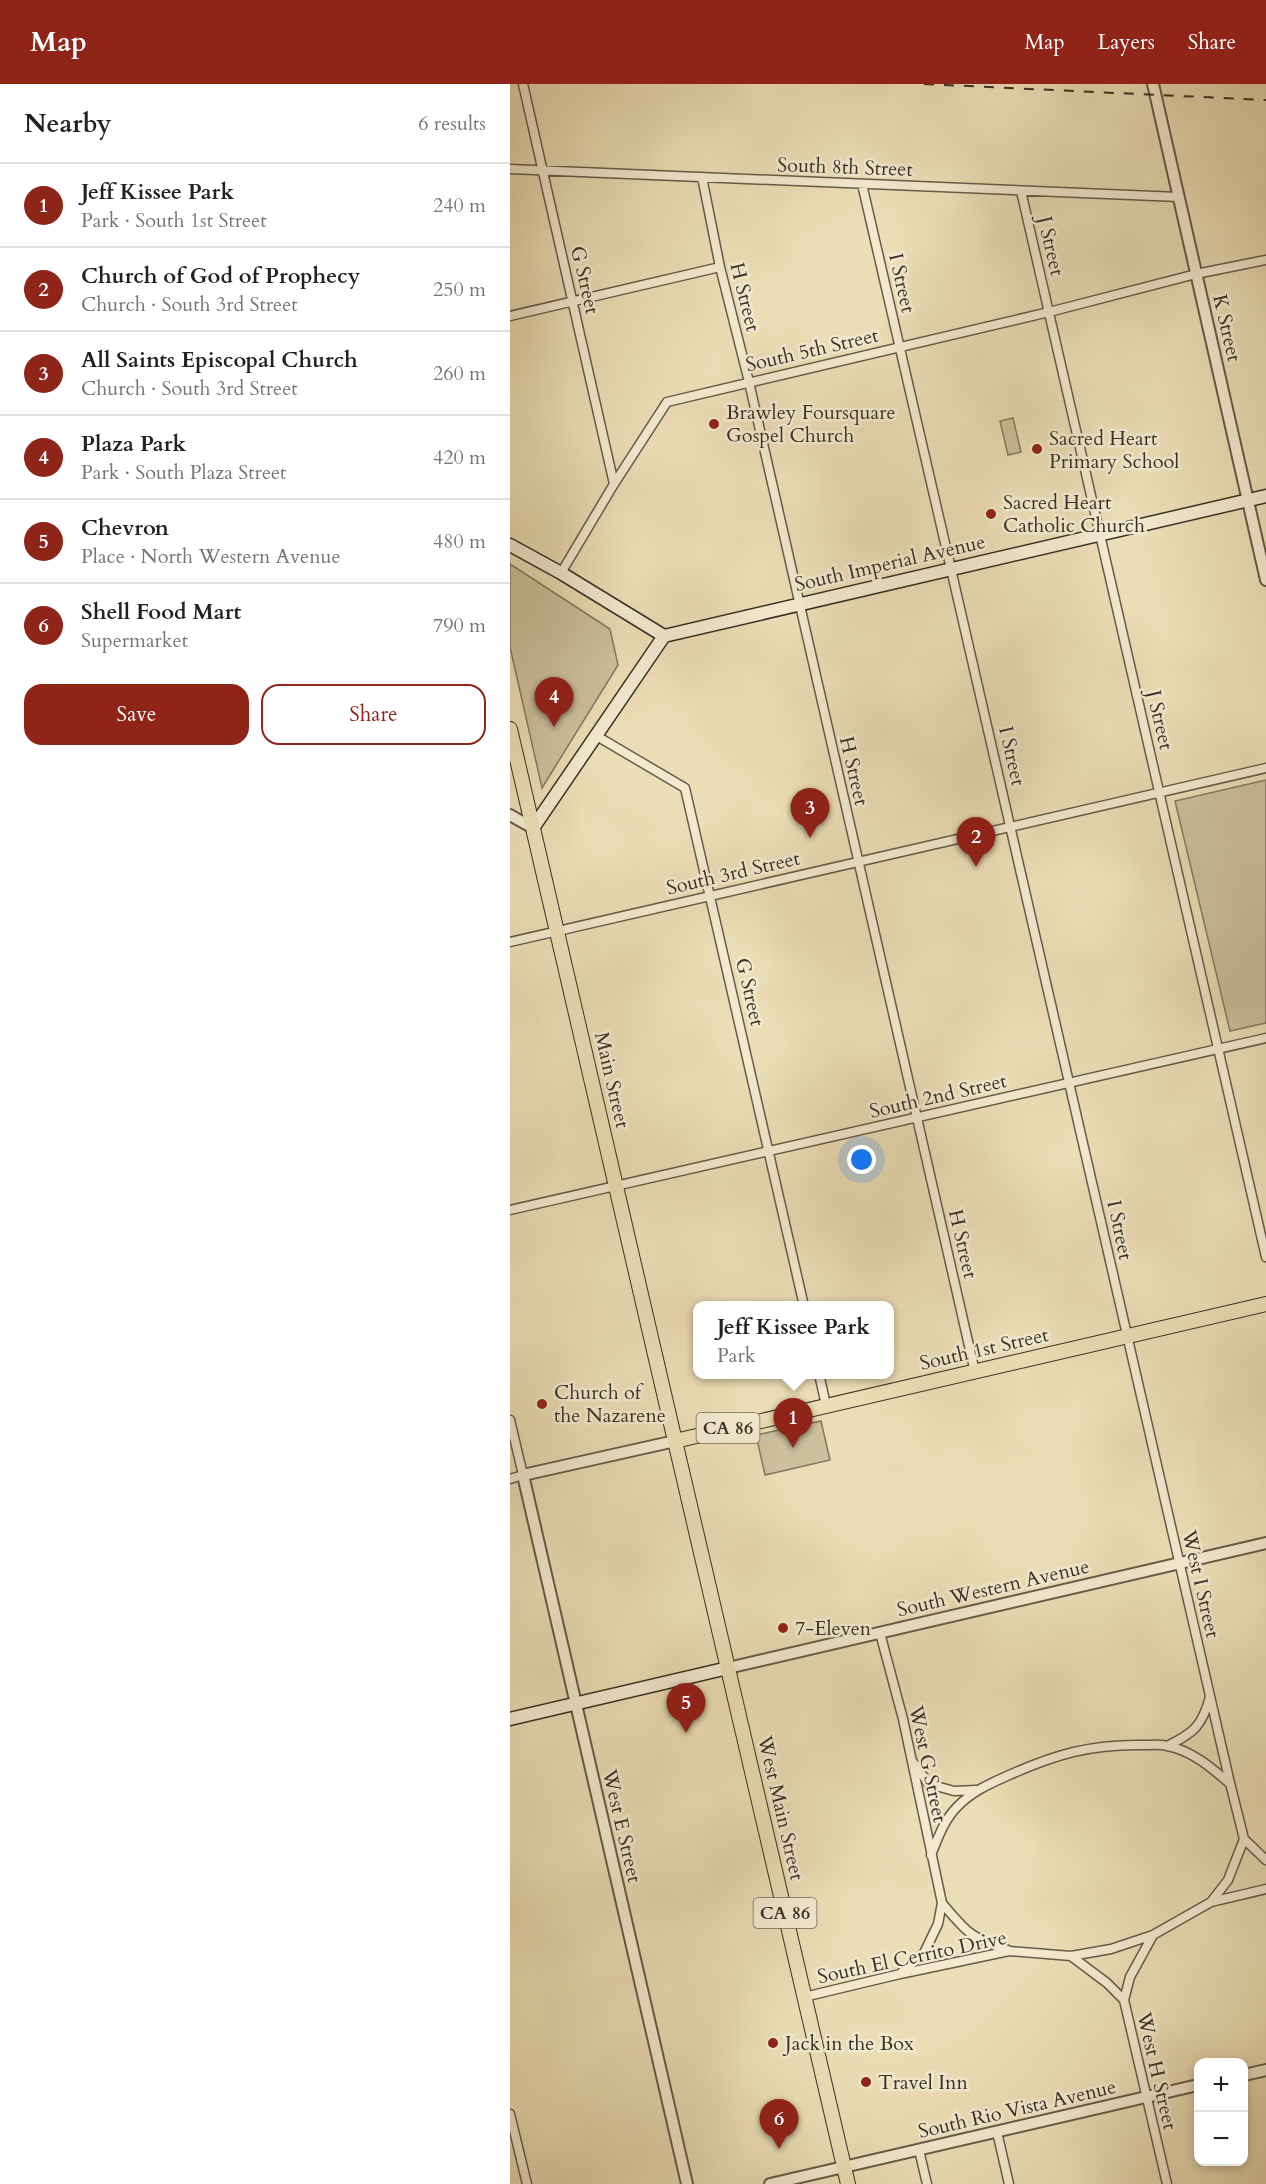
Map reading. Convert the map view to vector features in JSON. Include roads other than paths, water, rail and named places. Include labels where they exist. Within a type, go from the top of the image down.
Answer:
[{"type":"main road","name":"South Imperial Avenue","points":[[664,636],[1266,496]]},
{"type":"main road","points":[[510,544],[664,636],[533,828]]},
{"type":"main road","name":"Main Street","points":[[510,729],[675,1441]]},
{"type":"main road","name":"South 1st Street","points":[[675,1441],[1266,1304]]},
{"type":"main road","name":"West Main Street","points":[[675,1441],[848,2184]]},
{"type":"main road","points":[[510,1719],[728,1668]]},
{"type":"street","name":"G Street","points":[[523,84],[614,484]]},
{"type":"street","name":"K Street","points":[[1153,84],[1266,580]]},
{"type":"street","name":"South 8th Street","points":[[510,169],[1179,197]]},
{"type":"street","name":"H Street","points":[[702,177],[720,267],[749,382],[975,1372]]},
{"type":"street","name":"I Street","points":[[862,184],[1071,1082],[1126,1336]]},
{"type":"street","name":"J Street","points":[[1021,190],[1266,1257]]},
{"type":"street","name":"South 5th Street","points":[[561,573],[614,484],[667,402],[1049,312],[1196,274],[1266,260]]},
{"type":"street","points":[[510,316],[720,267]]},
{"type":"street","name":"G Street","points":[[595,735],[685,788],[803,1301]]},
{"type":"street","name":"South 3rd Street","points":[[510,942],[1266,768]]},
{"type":"street","points":[[510,815],[533,828]]},
{"type":"street","name":"South 2nd Street","points":[[510,1210],[1266,1038]]},
{"type":"street","name":"West I Street","points":[[1126,1336],[1244,1839]]},
{"type":"street","points":[[820,1379],[826,1406]]},
{"type":"street","points":[[510,1420],[523,1475]]},
{"type":"street","points":[[510,1479],[675,1441]]},
{"type":"street","name":"West E Street","points":[[523,1475],[687,2184]]},
{"type":"street","name":"South Western Avenue","points":[[728,1668],[1266,1543]]},
{"type":"street","name":"West G Street","points":[[880,1633],[903,1719],[942,1903],[938,1924],[924,1953],[900,1974]]},
{"type":"street","points":[[1167,1746],[1189,1736],[1204,1717],[1210,1696]]},
{"type":"street","points":[[931,1855],[942,1828],[956,1807],[976,1790],[1040,1761],[1067,1752],[1104,1746],[1167,1746],[1188,1753],[1230,1783]]},
{"type":"street","points":[[910,1759],[929,1784],[954,1791],[976,1790]]},
{"type":"street","points":[[1211,1902],[1227,1880],[1244,1839],[1266,1860]]},
{"type":"street","name":"South El Cerrito Drive","points":[[804,1997],[1009,1951],[1071,1956],[1111,1948],[1153,1935],[1211,1902],[1266,1889]]},
{"type":"street","name":"West G Street","points":[[942,1903],[960,1925],[981,1942],[1009,1951]]},
{"type":"street","name":"West H Street","points":[[1153,1935],[1130,1977],[1124,2000],[1167,2184]]},
{"type":"street","name":"West H Street","points":[[1071,1956],[1107,1983],[1124,2000]]},
{"type":"street","points":[[1248,2074],[1266,2070]]},
{"type":"street","name":"South Rio Vista Avenue","points":[[770,2184],[1194,2086]]},
{"type":"street","points":[[510,2114],[527,2184]]},
{"type":"street","points":[[997,2133],[1009,2184]]},
{"type":"street","points":[[919,2150],[927,2184]]},
{"type":"railway","points":[[924,84],[1266,100]]},
{"type":"place","name":"Brawley Foursquare Gospel Church","points":[[714,424]]},
{"type":"place","name":"Sacred Heart Primary School","points":[[1037,449]]},
{"type":"place","name":"Sacred Heart Catholic Church","points":[[991,514]]},
{"type":"place","name":"Plaza Park","points":[[554,727]]},
{"type":"place","name":"All Saints Episcopal Church","points":[[810,838]]},
{"type":"place","name":"Church of God of Prophecy","points":[[976,867]]},
{"type":"place","name":"Church of the Nazarene","points":[[542,1404]]},
{"type":"place","name":"Jeff Kissee Park","points":[[793,1448]]},
{"type":"place","name":"7-Eleven","points":[[783,1628]]},
{"type":"place","name":"Chevron","points":[[686,1733]]},
{"type":"place","name":"Jack in the Box","points":[[773,2043]]},
{"type":"place","name":"Travel Inn","points":[[866,2082]]},
{"type":"place","name":"Shell Food Mart","points":[[779,2149]]}]
